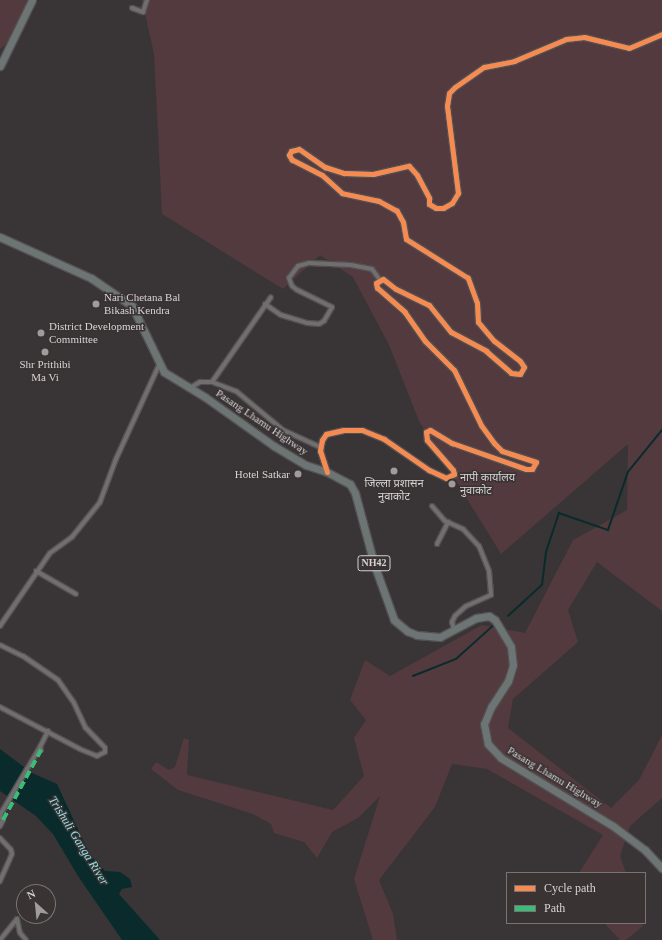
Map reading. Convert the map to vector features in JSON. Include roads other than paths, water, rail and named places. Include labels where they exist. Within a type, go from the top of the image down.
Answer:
[{"type":"main road","points":[[0,66],[32,0]]},
{"type":"main road","name":"Pasang Lhamu Highway","points":[[0,237],[91,278],[132,306],[142,324],[159,366],[164,372],[274,446],[306,465],[327,472],[350,484],[356,493],[374,564],[394,620],[406,631],[417,635],[440,637],[470,620],[489,616],[501,628],[511,647],[512,670],[484,724],[488,744],[501,758],[613,826],[645,850],[662,868]]},
{"type":"street","points":[[132,8],[143,12],[147,0]]},
{"type":"street","points":[[265,304],[281,315],[308,323],[319,324],[324,321],[332,307],[297,290],[292,286],[289,278],[298,266],[309,263],[351,265],[372,269],[380,280],[383,279],[396,289],[429,305],[451,332],[495,356],[511,373],[520,374],[524,367],[520,361],[494,341],[478,322],[477,303],[468,278],[406,239],[403,222],[397,211],[379,201],[342,193],[322,175],[292,160],[289,155],[291,151],[299,149],[335,172],[353,174],[373,174],[409,166],[417,175],[429,198],[429,204],[436,208],[443,208],[452,203],[458,192],[447,106],[450,93],[455,87],[484,67],[514,61],[566,39],[584,37],[630,48],[662,34]]},
{"type":"street","points":[[327,472],[320,447],[326,434],[333,431],[362,430],[384,439],[437,475],[446,478],[451,477],[453,470],[426,440],[426,432],[430,430],[452,443],[489,457],[526,469],[535,466],[534,460],[502,451],[487,435],[454,370],[425,341],[405,312],[377,288],[376,283],[380,280]]},
{"type":"street","points":[[212,382],[271,296]]},
{"type":"street","points":[[0,626],[36,571],[50,553],[72,537],[100,502],[116,459],[159,366]]},
{"type":"street","points":[[189,388],[200,382],[212,382],[236,391],[283,430],[320,447]]},
{"type":"street","points":[[432,506],[448,522],[463,529],[479,546],[489,571],[492,595],[466,606],[455,616],[452,622],[454,630]]},
{"type":"street","points":[[437,544],[448,522]]},
{"type":"street","points":[[36,571],[76,594]]},
{"type":"street","points":[[0,645],[23,656],[58,680],[74,703],[85,727],[105,748],[105,752],[97,756],[0,707]]},
{"type":"street","points":[[0,826],[3,820],[0,815],[41,749],[48,732]]},
{"type":"street","points":[[0,838],[11,850],[12,854],[0,881]]},
{"type":"street","points":[[0,940],[17,919],[20,933],[26,940]]},
{"type":"water","name":"Trishuli Ganga River","points":[[0,749],[32,773],[57,784],[89,853],[105,871],[120,872],[130,879],[132,887],[122,889],[119,894],[160,940],[122,940],[78,876],[53,834],[36,816],[0,791]]},
{"type":"waterway","points":[[508,616],[542,585],[546,552],[559,513],[608,530],[628,472],[662,430]]},
{"type":"waterway","points":[[413,676],[456,659],[495,624]]},
{"type":"place","name":"Nari Chetana Bal Bikash Kendra","points":[[96,304]]},
{"type":"place","name":"District Development Committee","points":[[41,333]]},
{"type":"place","name":"Shr Prithibi Ma Vi","points":[[45,352]]},
{"type":"place","name":"जिल्ला प्रशासन नुवाकोट","points":[[394,471]]},
{"type":"place","name":"Hotel Satkar","points":[[298,474]]},
{"type":"place","name":"नापी कार्यालय नुवाकोट","points":[[452,484]]}]
